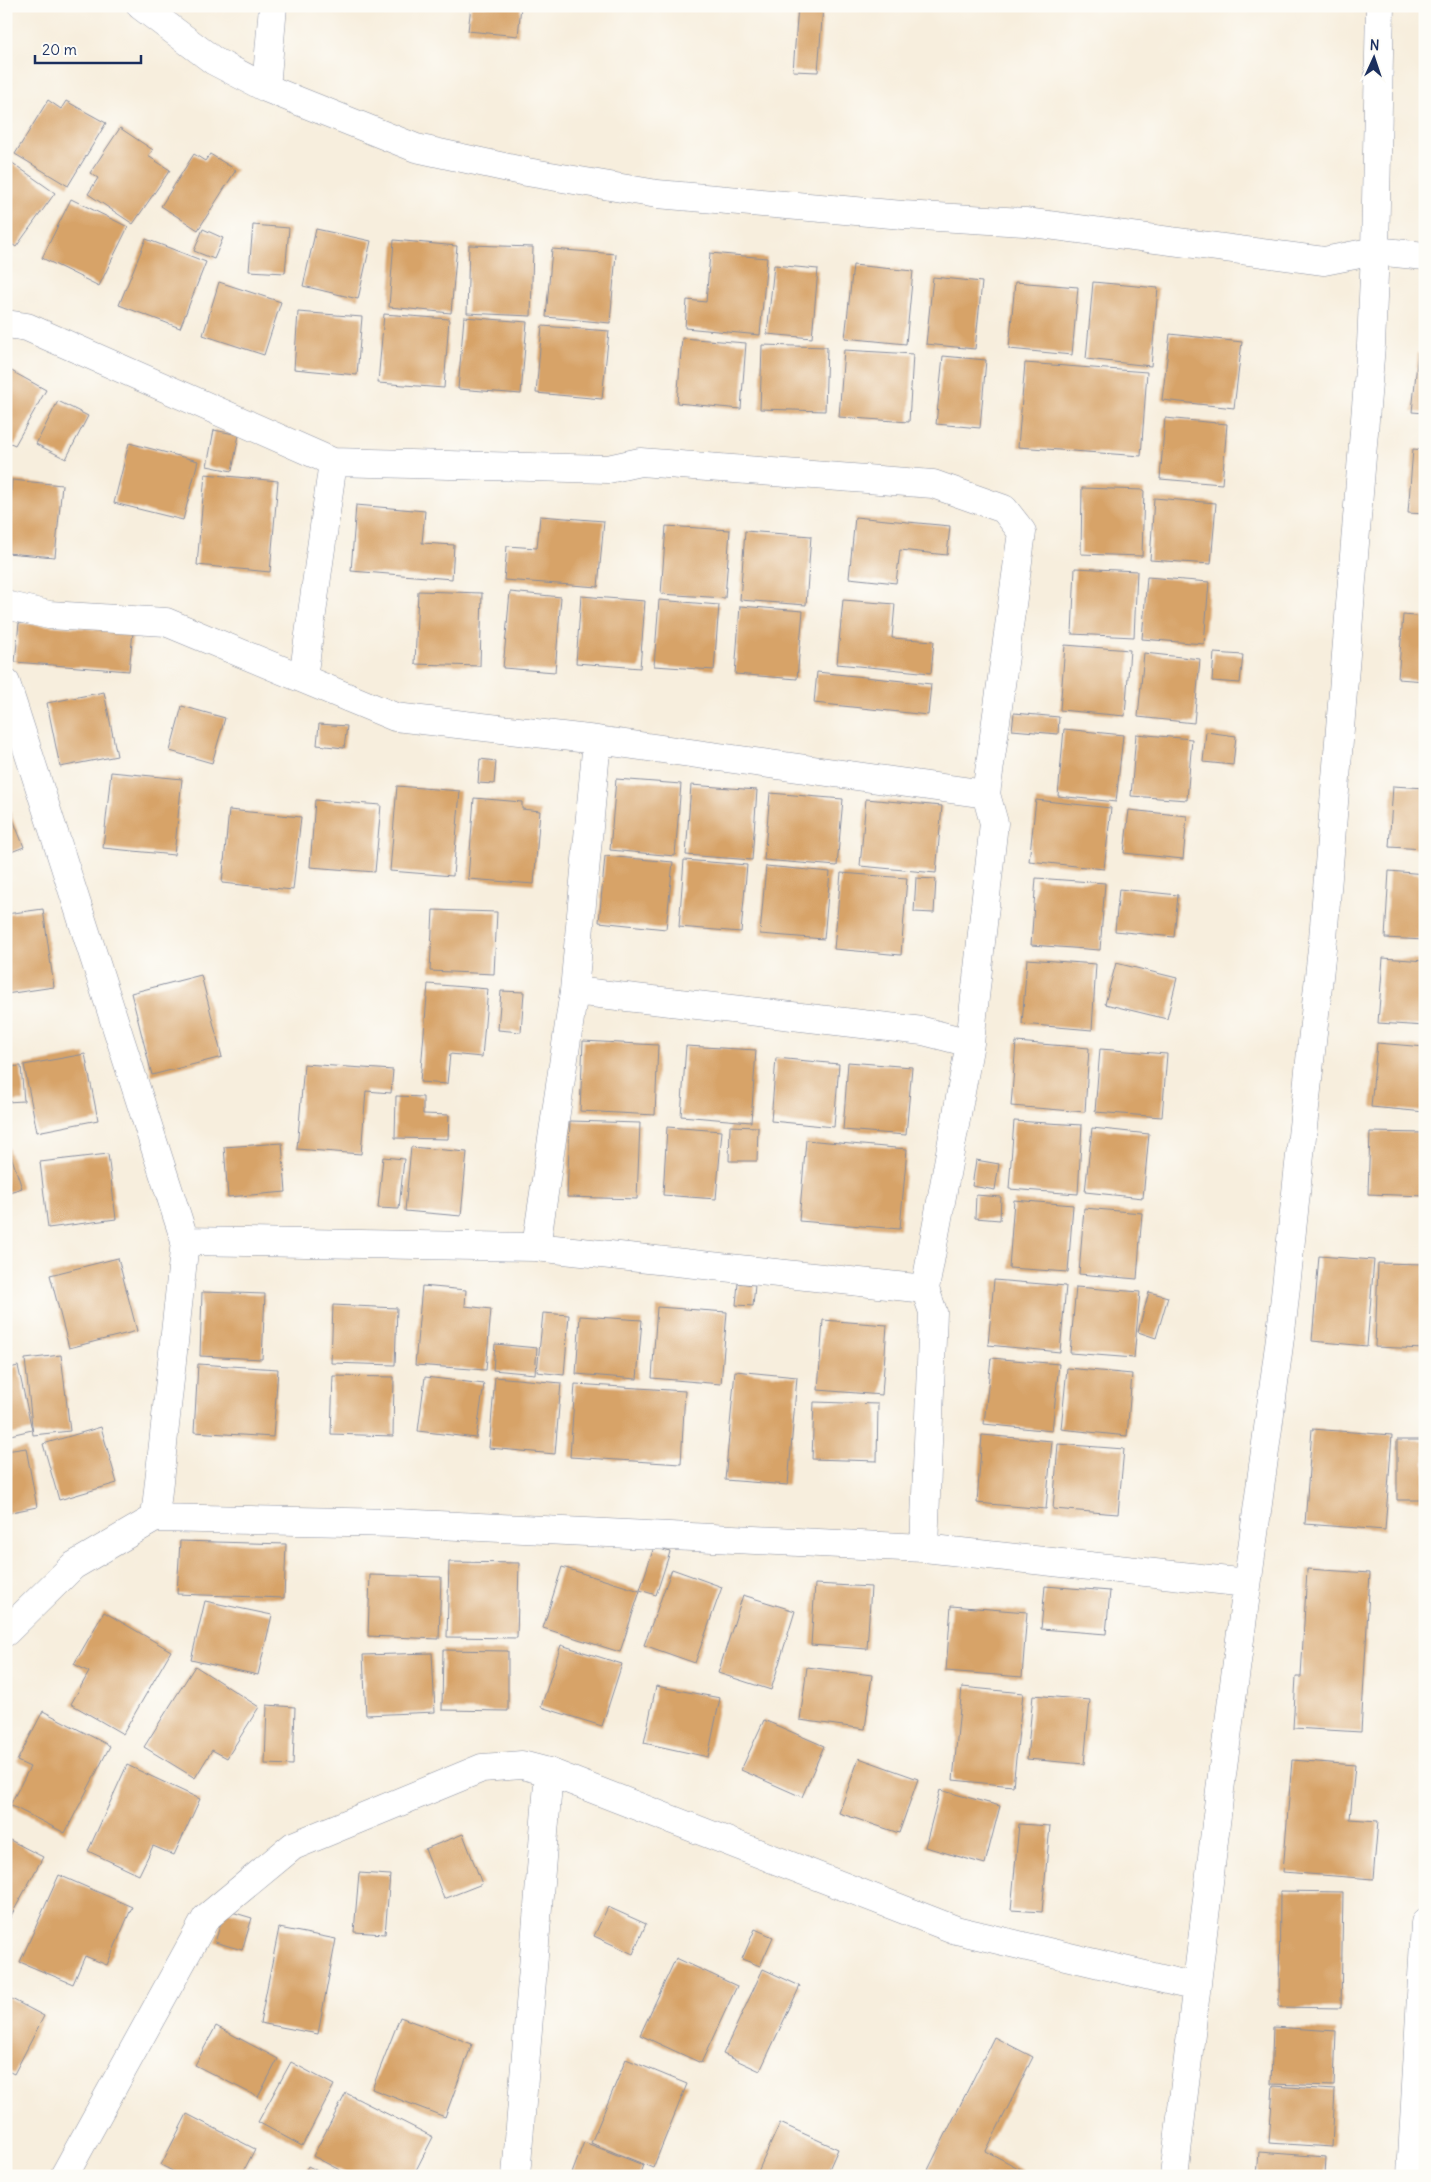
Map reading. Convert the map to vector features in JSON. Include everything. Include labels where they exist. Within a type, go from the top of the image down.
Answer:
[{"type":"street","points":[[141,6],[214,61],[266,88],[416,148],[527,172],[657,194],[903,215],[1025,222],[1324,261],[1374,251],[1425,256]]},
{"type":"street","points":[[266,88],[273,6]]},
{"type":"street","points":[[1174,2176],[1196,1987],[1282,1315],[1323,939],[1371,345],[1380,6]]},
{"type":"street","points":[[6,324],[26,327],[333,462],[608,470],[640,462],[933,484],[1004,509],[1022,532],[986,794],[994,823],[970,1043],[925,1290],[933,1312],[924,1548]]},
{"type":"street","points":[[302,678],[333,462]]},
{"type":"street","points":[[6,605],[49,615],[166,622],[394,717],[597,740],[986,794]]},
{"type":"street","points":[[6,683],[185,1241],[154,1518]]},
{"type":"street","points":[[536,1247],[574,991],[597,740]]},
{"type":"street","points":[[574,991],[923,1031],[970,1043]]},
{"type":"street","points":[[185,1241],[536,1247],[925,1290]]},
{"type":"street","points":[[6,1632],[73,1566],[154,1518],[406,1524],[924,1548],[1248,1583]]},
{"type":"street","points":[[64,2176],[206,1918],[293,1846],[482,1768],[522,1765],[549,1772],[956,1930],[1196,1987]]},
{"type":"street","points":[[516,2176],[549,1772]]},
{"type":"street","points":[[1412,2176],[1419,2137],[1425,1923]]},
{"type":"building","points":[[471,6],[521,6],[518,36],[468,31]]},
{"type":"building","points":[[798,6],[823,6],[818,72],[793,71]]},
{"type":"building","points":[[48,100],[61,109],[66,101],[106,123],[68,186],[15,154]]},
{"type":"building","points":[[120,128],[153,150],[148,156],[170,170],[133,224],[88,194],[98,178],[90,173]]},
{"type":"building","points":[[194,154],[205,161],[210,154],[236,170],[198,230],[161,206]]},
{"type":"building","points":[[11,162],[55,193],[16,247],[6,240],[6,169]]},
{"type":"building","points":[[71,199],[128,227],[99,286],[42,258]]},
{"type":"building","points":[[253,225],[289,228],[285,273],[249,271]]},
{"type":"building","points":[[203,229],[223,238],[214,259],[194,251]]},
{"type":"building","points":[[316,229],[371,241],[358,299],[303,286]]},
{"type":"building","points":[[146,239],[206,262],[180,328],[119,305]]},
{"type":"building","points":[[394,240],[457,246],[451,313],[389,307]]},
{"type":"building","points":[[469,245],[533,247],[531,316],[467,313]]},
{"type":"building","points":[[552,249],[616,254],[610,323],[546,317]]},
{"type":"building","points":[[710,253],[767,258],[760,335],[685,328],[687,300],[706,302]]},
{"type":"building","points":[[774,265],[818,269],[812,338],[767,334]]},
{"type":"building","points":[[853,265],[913,271],[906,344],[845,338]]},
{"type":"building","points":[[933,277],[982,282],[975,349],[926,344]]},
{"type":"building","points":[[219,282],[281,302],[264,355],[203,335]]},
{"type":"building","points":[[1015,282],[1078,287],[1072,355],[1009,349]]},
{"type":"building","points":[[1093,282],[1158,288],[1151,366],[1086,359]]},
{"type":"building","points":[[298,312],[362,317],[357,375],[294,369]]},
{"type":"building","points":[[384,314],[449,319],[444,388],[378,383]]},
{"type":"building","points":[[464,317],[527,322],[521,394],[458,389]]},
{"type":"building","points":[[542,326],[609,331],[602,399],[536,393]]},
{"type":"building","points":[[1170,334],[1242,342],[1234,408],[1162,400]]},
{"type":"building","points":[[682,338],[746,343],[741,409],[677,403]]},
{"type":"building","points":[[762,345],[827,347],[825,411],[760,409]]},
{"type":"building","points":[[844,350],[913,354],[909,422],[839,417]]},
{"type":"building","points":[[1418,353],[1425,354],[1425,413],[1412,412]]},
{"type":"building","points":[[943,356],[986,360],[980,428],[936,424]]},
{"type":"building","points":[[1025,363],[1147,372],[1141,456],[1018,447]]},
{"type":"building","points":[[6,368],[46,390],[15,445],[6,441]]},
{"type":"building","points":[[58,401],[88,416],[66,459],[36,444]]},
{"type":"building","points":[[1165,418],[1227,424],[1222,484],[1160,479]]},
{"type":"building","points":[[214,430],[239,435],[232,471],[207,466]]},
{"type":"building","points":[[129,443],[198,461],[183,520],[114,503]]},
{"type":"building","points":[[1413,449],[1425,450],[1425,514],[1408,513]]},
{"type":"building","points":[[205,474],[278,481],[270,572],[197,565]]},
{"type":"building","points":[[12,480],[62,485],[55,557],[6,553]]},
{"type":"building","points":[[1082,488],[1144,490],[1142,556],[1081,554]]},
{"type":"building","points":[[1154,498],[1216,503],[1211,564],[1150,560]]},
{"type":"building","points":[[356,505],[425,511],[422,543],[454,545],[452,579],[351,571]]},
{"type":"building","points":[[540,516],[604,521],[598,587],[504,580],[507,546],[537,548]]},
{"type":"building","points":[[855,517],[950,526],[947,555],[900,550],[896,583],[849,578]]},
{"type":"building","points":[[666,526],[730,530],[725,598],[661,594]]},
{"type":"building","points":[[745,531],[811,536],[806,605],[740,600]]},
{"type":"building","points":[[1075,568],[1137,571],[1134,637],[1072,634]]},
{"type":"building","points":[[1147,577],[1209,582],[1204,644],[1142,639]]},
{"type":"building","points":[[418,591],[482,593],[480,666],[415,664]]},
{"type":"building","points":[[510,592],[561,597],[555,672],[503,668]]},
{"type":"building","points":[[581,596],[645,601],[640,668],[576,663]]},
{"type":"building","points":[[659,600],[719,605],[714,670],[654,666]]},
{"type":"building","points":[[843,600],[895,604],[892,638],[934,641],[931,673],[837,664]]},
{"type":"building","points":[[740,606],[803,611],[797,679],[735,674]]},
{"type":"building","points":[[1403,615],[1425,617],[1425,681],[1398,679]]},
{"type":"building","points":[[19,623],[133,632],[129,671],[15,662]]},
{"type":"building","points":[[1065,645],[1130,650],[1125,716],[1060,710]]},
{"type":"building","points":[[1144,653],[1200,659],[1194,723],[1138,717]]},
{"type":"building","points":[[1214,653],[1243,655],[1240,683],[1212,681]]},
{"type":"building","points":[[817,672],[931,684],[928,715],[814,703]]},
{"type":"building","points":[[104,692],[117,756],[60,767],[47,703]]},
{"type":"building","points":[[182,706],[225,718],[212,763],[170,751]]},
{"type":"building","points":[[1014,713],[1059,717],[1058,734],[1012,730]]},
{"type":"building","points":[[319,724],[347,726],[344,748],[317,745]]},
{"type":"building","points":[[1064,729],[1123,735],[1116,802],[1058,796]]},
{"type":"building","points":[[1206,732],[1236,736],[1233,765],[1203,762]]},
{"type":"building","points":[[1136,734],[1192,739],[1187,800],[1131,796]]},
{"type":"building","points":[[480,759],[496,761],[494,784],[478,783]]},
{"type":"building","points":[[111,772],[182,779],[174,855],[103,848]]},
{"type":"building","points":[[616,779],[681,784],[675,856],[610,850]]},
{"type":"building","points":[[691,785],[757,790],[752,860],[686,855]]},
{"type":"building","points":[[397,786],[460,791],[453,876],[390,871]]},
{"type":"building","points":[[1393,786],[1425,788],[1425,849],[1389,847]]},
{"type":"building","points":[[770,793],[843,799],[837,866],[764,860]]},
{"type":"building","points":[[474,798],[522,802],[522,809],[540,811],[534,884],[468,879]]},
{"type":"building","points":[[866,799],[942,806],[936,873],[860,866]]},
{"type":"building","points":[[315,800],[381,805],[375,872],[310,867]]},
{"type":"building","points":[[1036,800],[1111,808],[1104,869],[1029,861]]},
{"type":"building","points":[[6,802],[24,847],[6,854]]},
{"type":"building","points":[[229,810],[301,817],[293,890],[222,883]]},
{"type":"building","points":[[1129,810],[1187,816],[1183,859],[1124,853]]},
{"type":"building","points":[[605,856],[673,862],[666,929],[599,922]]},
{"type":"building","points":[[684,860],[747,865],[741,932],[679,927]]},
{"type":"building","points":[[766,866],[830,872],[824,939],[760,934]]},
{"type":"building","points":[[1389,871],[1425,874],[1425,940],[1385,938]]},
{"type":"building","points":[[841,873],[907,878],[901,955],[834,949]]},
{"type":"building","points":[[916,878],[936,879],[934,913],[914,912]]},
{"type":"building","points":[[1036,878],[1105,883],[1100,950],[1031,945]]},
{"type":"building","points":[[1119,889],[1178,895],[1174,937],[1115,931]]},
{"type":"building","points":[[43,909],[54,987],[6,994],[6,914]]},
{"type":"building","points":[[433,910],[497,912],[494,974],[430,971]]},
{"type":"building","points":[[1383,958],[1425,961],[1425,1026],[1378,1023]]},
{"type":"building","points":[[1027,959],[1096,964],[1092,1030],[1022,1024]]},
{"type":"building","points":[[1116,963],[1177,978],[1167,1019],[1105,1004]]},
{"type":"building","points":[[201,975],[222,1057],[152,1075],[131,993]]},
{"type":"building","points":[[428,984],[488,989],[482,1057],[450,1054],[447,1084],[420,1082]]},
{"type":"building","points":[[501,991],[524,992],[521,1032],[498,1030]]},
{"type":"building","points":[[583,1041],[658,1045],[655,1115],[580,1111]]},
{"type":"building","points":[[1016,1042],[1089,1048],[1085,1112],[1011,1106]]},
{"type":"building","points":[[1377,1043],[1425,1047],[1425,1112],[1371,1107]]},
{"type":"building","points":[[686,1046],[756,1050],[751,1122],[681,1116]]},
{"type":"building","points":[[1100,1049],[1167,1054],[1162,1117],[1095,1112]]},
{"type":"building","points":[[85,1054],[98,1120],[37,1132],[24,1065]]},
{"type":"building","points":[[776,1058],[839,1064],[834,1127],[771,1121]]},
{"type":"building","points":[[848,1062],[912,1067],[906,1135],[843,1130]]},
{"type":"building","points":[[304,1064],[393,1070],[391,1093],[366,1091],[361,1154],[297,1149]]},
{"type":"building","points":[[21,1066],[24,1101],[6,1102],[6,1067]]},
{"type":"building","points":[[396,1096],[423,1097],[423,1114],[449,1115],[448,1139],[395,1138]]},
{"type":"building","points":[[570,1121],[640,1123],[637,1199],[567,1197]]},
{"type":"building","points":[[1014,1121],[1082,1125],[1078,1194],[1009,1189]]},
{"type":"building","points":[[730,1126],[758,1127],[757,1161],[729,1161]]},
{"type":"building","points":[[667,1127],[722,1131],[716,1199],[663,1195]]},
{"type":"building","points":[[1092,1128],[1149,1134],[1143,1198],[1085,1192]]},
{"type":"building","points":[[1370,1132],[1425,1133],[1425,1196],[1368,1194]]},
{"type":"building","points":[[806,1140],[907,1149],[900,1229],[799,1221]]},
{"type":"building","points":[[6,1141],[22,1188],[6,1193]]},
{"type":"building","points":[[282,1143],[286,1192],[228,1197],[224,1147]]},
{"type":"building","points":[[411,1147],[467,1152],[461,1216],[405,1211]]},
{"type":"building","points":[[108,1154],[116,1219],[48,1228],[40,1162]]},
{"type":"building","points":[[383,1157],[404,1159],[399,1209],[378,1208]]},
{"type":"building","points":[[976,1160],[999,1164],[995,1190],[972,1186]]},
{"type":"building","points":[[976,1195],[1001,1197],[1000,1220],[975,1218]]},
{"type":"building","points":[[1014,1200],[1073,1205],[1068,1272],[1009,1268]]},
{"type":"building","points":[[1084,1208],[1142,1213],[1137,1279],[1079,1274]]},
{"type":"building","points":[[1319,1256],[1374,1260],[1367,1346],[1312,1341]]},
{"type":"building","points":[[118,1258],[137,1331],[69,1348],[50,1275]]},
{"type":"building","points":[[1378,1263],[1425,1264],[1425,1349],[1375,1347]]},
{"type":"building","points":[[994,1280],[1066,1286],[1060,1352],[988,1345]]},
{"type":"building","points":[[738,1283],[755,1285],[753,1306],[736,1305]]},
{"type":"building","points":[[422,1286],[466,1290],[465,1306],[491,1309],[486,1370],[415,1365]]},
{"type":"building","points":[[1076,1287],[1140,1292],[1134,1358],[1070,1353]]},
{"type":"building","points":[[202,1292],[265,1294],[262,1359],[200,1356]]},
{"type":"building","points":[[1149,1292],[1168,1297],[1156,1338],[1138,1332]]},
{"type":"building","points":[[333,1305],[397,1308],[395,1365],[331,1363]]},
{"type":"building","points":[[657,1307],[727,1312],[721,1384],[652,1378]]},
{"type":"building","points":[[543,1313],[569,1315],[564,1375],[537,1372]]},
{"type":"building","points":[[580,1316],[642,1320],[637,1379],[576,1374]]},
{"type":"building","points":[[823,1320],[887,1325],[882,1395],[818,1390]]},
{"type":"building","points":[[495,1344],[537,1348],[535,1374],[493,1370]]},
{"type":"building","points":[[61,1355],[70,1431],[33,1435],[25,1359]]},
{"type":"building","points":[[991,1358],[1059,1364],[1052,1431],[984,1424]]},
{"type":"building","points":[[198,1364],[278,1369],[273,1437],[194,1432]]},
{"type":"building","points":[[18,1366],[32,1430],[6,1436],[6,1369]]},
{"type":"building","points":[[1067,1368],[1132,1374],[1127,1436],[1061,1429]]},
{"type":"building","points":[[735,1371],[797,1377],[788,1485],[725,1480]]},
{"type":"building","points":[[333,1376],[394,1377],[393,1436],[331,1434]]},
{"type":"building","points":[[425,1377],[484,1384],[476,1438],[418,1431]]},
{"type":"building","points":[[495,1377],[561,1383],[555,1454],[489,1448]]},
{"type":"building","points":[[575,1384],[685,1391],[681,1464],[570,1457]]},
{"type":"building","points":[[814,1402],[878,1404],[877,1461],[812,1459]]},
{"type":"building","points":[[101,1427],[117,1483],[59,1500],[43,1444]]},
{"type":"building","points":[[1312,1429],[1392,1435],[1385,1530],[1305,1524]]},
{"type":"building","points":[[982,1435],[1052,1441],[1046,1509],[977,1503]]},
{"type":"building","points":[[1397,1440],[1425,1440],[1425,1500],[1397,1500]]},
{"type":"building","points":[[1058,1444],[1124,1449],[1118,1514],[1053,1509]]},
{"type":"building","points":[[26,1448],[37,1507],[6,1513],[6,1451]]},
{"type":"building","points":[[180,1541],[286,1544],[284,1598],[177,1594]]},
{"type":"building","points":[[654,1547],[670,1552],[656,1595],[640,1590]]},
{"type":"building","points":[[449,1562],[519,1563],[517,1638],[447,1637]]},
{"type":"building","points":[[562,1567],[640,1591],[620,1652],[543,1628]]},
{"type":"building","points":[[672,1569],[722,1587],[695,1663],[644,1645]]},
{"type":"building","points":[[1307,1569],[1370,1573],[1361,1732],[1293,1728],[1296,1677],[1301,1677]]},
{"type":"building","points":[[370,1575],[441,1577],[439,1639],[368,1636]]},
{"type":"building","points":[[815,1584],[871,1587],[867,1649],[811,1645]]},
{"type":"building","points":[[1045,1586],[1110,1591],[1106,1634],[1041,1629]]},
{"type":"building","points":[[743,1595],[795,1611],[771,1690],[718,1673]]},
{"type":"building","points":[[205,1601],[272,1615],[258,1675],[191,1660]]},
{"type":"building","points":[[951,1606],[1027,1612],[1022,1677],[946,1671]]},
{"type":"building","points":[[104,1612],[171,1651],[123,1734],[71,1704],[89,1672],[74,1664]]},
{"type":"building","points":[[561,1645],[622,1664],[602,1726],[541,1707]]},
{"type":"building","points":[[443,1650],[508,1651],[508,1711],[442,1710]]},
{"type":"building","points":[[432,1653],[435,1712],[366,1715],[363,1655]]},
{"type":"building","points":[[195,1666],[259,1707],[227,1758],[212,1750],[195,1778],[144,1747]]},
{"type":"building","points":[[807,1667],[872,1675],[865,1729],[800,1720]]},
{"type":"building","points":[[656,1686],[720,1698],[708,1757],[644,1743]]},
{"type":"building","points":[[962,1687],[1023,1693],[1013,1786],[953,1780]]},
{"type":"building","points":[[1033,1695],[1090,1700],[1084,1764],[1027,1759]]},
{"type":"building","points":[[267,1705],[295,1707],[293,1765],[265,1764]]},
{"type":"building","points":[[43,1711],[110,1746],[65,1833],[10,1805],[30,1767],[17,1761]]},
{"type":"building","points":[[764,1720],[824,1746],[802,1797],[741,1770]]},
{"type":"building","points":[[859,1758],[918,1779],[899,1833],[839,1813]]},
{"type":"building","points":[[1292,1760],[1355,1765],[1350,1819],[1378,1821],[1373,1879],[1283,1872]]},
{"type":"building","points":[[127,1765],[200,1799],[174,1855],[153,1846],[139,1875],[88,1851]]},
{"type":"building","points":[[940,1790],[1000,1806],[985,1864],[925,1847]]},
{"type":"building","points":[[1019,1824],[1050,1826],[1042,1912],[1011,1910]]},
{"type":"building","points":[[463,1834],[482,1884],[444,1899],[425,1849]]},
{"type":"building","points":[[6,1838],[43,1857],[6,1925]]},
{"type":"building","points":[[359,1873],[390,1875],[385,1934],[354,1932]]},
{"type":"building","points":[[59,1875],[132,1907],[107,1965],[85,1956],[73,1984],[20,1962]]},
{"type":"building","points":[[1280,1891],[1343,1892],[1341,2008],[1279,2007]]},
{"type":"building","points":[[608,1907],[646,1924],[633,1954],[594,1936]]},
{"type":"building","points":[[225,1910],[252,1918],[242,1950],[215,1942]]},
{"type":"building","points":[[279,1928],[336,1939],[318,2034],[260,2023]]},
{"type":"building","points":[[755,1929],[773,1937],[760,1966],[742,1959]]},
{"type":"building","points":[[676,1958],[737,1986],[701,2063],[640,2035]]},
{"type":"building","points":[[763,1969],[800,1986],[760,2071],[723,2054]]},
{"type":"building","points":[[6,1996],[44,2016],[14,2074],[6,2070]]},
{"type":"building","points":[[400,2017],[472,2044],[445,2117],[372,2089]]},
{"type":"building","points":[[216,2026],[278,2059],[258,2097],[195,2065]]},
{"type":"building","points":[[1273,2027],[1336,2031],[1334,2086],[1271,2084]]},
{"type":"building","points":[[994,2037],[1033,2057],[986,2151],[1028,2173],[1027,2176],[925,2176]]},
{"type":"building","points":[[626,2059],[687,2084],[653,2168],[591,2143]]},
{"type":"building","points":[[291,2062],[334,2085],[302,2146],[258,2122]]},
{"type":"building","points":[[1273,2086],[1335,2090],[1332,2147],[1269,2143]]},
{"type":"building","points":[[346,2093],[433,2137],[413,2176],[351,2176],[313,2156]]},
{"type":"building","points":[[187,2114],[255,2149],[241,2176],[182,2176],[161,2165]]},
{"type":"building","points":[[780,2123],[838,2149],[826,2176],[756,2176]]},
{"type":"building","points":[[584,2142],[643,2165],[639,2176],[571,2176]]},
{"type":"building","points":[[1259,2152],[1326,2157],[1325,2176],[1257,2176]]},
{"type":"building","points":[[308,2166],[327,2176],[303,2176]]}]
